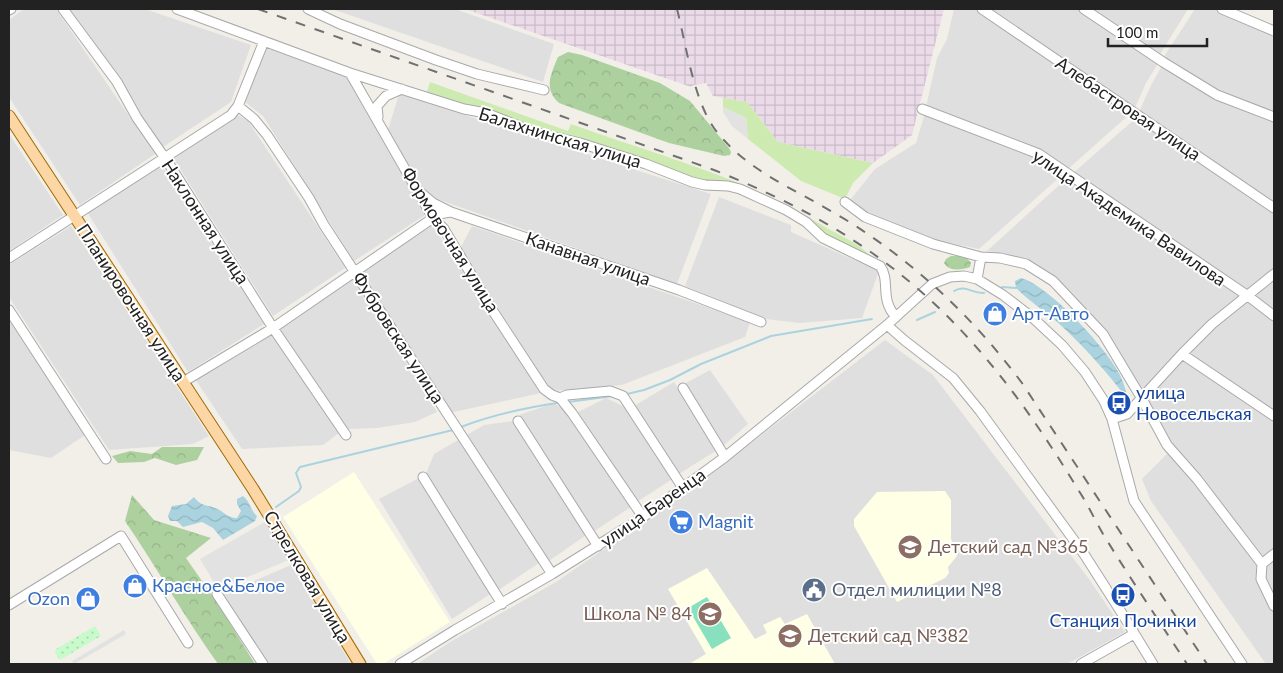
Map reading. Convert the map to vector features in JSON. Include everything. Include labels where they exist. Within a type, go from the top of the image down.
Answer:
[{"type":"main road","name":"Планировочная улица","points":[[9,116],[253,490]]},
{"type":"main road","name":"Стрелковая улица","points":[[253,490],[360,664]]},
{"type":"street","name":"Наклонная улица","points":[[64,9],[116,82],[137,118],[273,328],[346,435]]},
{"type":"street","name":"Балахнинская улица","points":[[177,9],[350,73],[464,109],[486,114],[534,132],[580,143],[646,164],[692,182],[740,189],[806,222],[823,238],[880,266],[884,272],[887,304],[896,317]]},
{"type":"street","points":[[308,9],[340,24],[436,60],[477,74],[544,90]]},
{"type":"street","name":"Алебастровая улица","points":[[982,9],[1274,208]]},
{"type":"street","points":[[1084,9],[1163,62],[1217,95],[1274,117]]},
{"type":"street","points":[[1222,9],[1274,31]]},
{"type":"street","points":[[9,258],[230,115],[238,106],[264,41]]},
{"type":"street","name":"Формовочная улица","points":[[350,73],[433,218],[444,229],[493,311],[544,389],[548,393],[560,398],[643,517]]},
{"type":"street","points":[[378,120],[377,106],[386,96],[402,89]]},
{"type":"street","name":"Фубровская улица","points":[[238,106],[254,118],[267,135],[552,574]]},
{"type":"street","name":"улица Академика Вавилова","points":[[922,109],[1039,154],[1248,296],[1274,316]]},
{"type":"street","name":"Канавная улица","points":[[417,191],[433,203],[450,212],[679,290],[761,322]]},
{"type":"street","points":[[845,202],[865,216],[932,244],[981,257],[1000,258],[1026,264],[1053,281],[1103,334],[1167,445],[1197,479],[1262,564],[1261,579],[1274,606]]},
{"type":"street","points":[[183,382],[273,328],[439,214],[450,212]]},
{"type":"street","points":[[981,257],[977,279],[1003,295],[1033,318],[1062,345],[1090,379],[1104,401],[1112,419],[1134,501],[1242,664]]},
{"type":"street","points":[[1112,419],[1127,414],[1212,324],[1274,274]]},
{"type":"street","name":"улица Баренца","points":[[400,664],[598,546],[684,488],[887,325],[932,284],[950,276],[964,276],[977,279]]},
{"type":"street","points":[[9,310],[106,459]]},
{"type":"street","points":[[887,325],[952,378],[964,392],[1084,554],[1153,664]]},
{"type":"street","points":[[1182,354],[1274,416]]},
{"type":"street","points":[[682,388],[725,457]]},
{"type":"street","points":[[560,398],[567,395],[610,391],[623,396],[684,488]]},
{"type":"street","points":[[518,421],[598,546]]},
{"type":"street","points":[[423,477],[502,604]]},
{"type":"street","points":[[9,605],[121,536],[188,642]]},
{"type":"street","points":[[1262,564],[1274,554]]},
{"type":"street","points":[[217,594],[263,664]]},
{"type":"street","points":[[1081,664],[1134,634]]},
{"type":"shaded area","points":[[24,9],[56,9],[155,154],[80,205],[9,97],[9,20]]},
{"type":"shaded area","points":[[70,9],[145,9],[251,45],[231,102],[163,147]]},
{"type":"shaded area","points":[[332,9],[455,9],[554,44],[543,82]]},
{"type":"shaded area","points":[[465,9],[944,9],[912,135],[873,163],[778,142],[747,102],[713,96],[706,83],[691,87]]},
{"type":"shaded area","points":[[954,9],[978,9],[1131,113],[1067,170],[926,107],[937,58],[947,39]]},
{"type":"shaded area","points":[[988,9],[1080,9],[1159,62],[1146,83],[1134,110]]},
{"type":"shaded area","points":[[1089,9],[1188,9],[1159,56]]},
{"type":"shaded area","points":[[1195,9],[1217,9],[1274,33],[1274,114],[1217,91],[1163,58]]},
{"type":"shaded area","points":[[265,47],[346,77],[425,215],[354,261],[263,116],[244,101]]},
{"type":"shaded area","points":[[1163,64],[1274,120],[1274,204],[1139,112]]},
{"type":"shaded area","points":[[399,94],[711,194],[677,284],[423,194],[388,130]]},
{"type":"shaded area","points":[[723,107],[746,118],[748,139],[732,126],[723,112]]},
{"type":"shaded area","points":[[925,113],[1038,158],[1062,175],[979,249],[936,240],[865,211],[850,200],[875,169],[916,143]]},
{"type":"shaded area","points":[[236,114],[248,121],[345,268],[273,316],[172,156]]},
{"type":"shaded area","points":[[1136,118],[1274,211],[1274,270],[1248,293],[1072,174]]},
{"type":"shaded area","points":[[9,134],[63,215],[9,251]]},
{"type":"shaded area","points":[[161,164],[264,324],[188,372],[87,212]]},
{"type":"shaded area","points":[[1067,178],[1244,297],[1142,394],[1106,333],[1055,278],[1027,259],[987,251]]},
{"type":"shaded area","points":[[719,197],[791,225],[791,232],[879,271],[862,318],[800,323],[766,319],[685,286]]},
{"type":"shaded area","points":[[431,223],[541,393],[449,413],[358,270]]},
{"type":"shaded area","points":[[71,226],[209,436],[193,444],[109,450],[9,297],[9,265]]},
{"type":"shaded area","points":[[472,226],[750,322],[745,337],[622,385],[551,391],[460,249]]},
{"type":"shaded area","points":[[352,276],[437,412],[415,422],[377,428],[348,429],[278,326]]},
{"type":"shaded area","points":[[1274,277],[1274,313],[1252,296]]},
{"type":"shaded area","points":[[1248,299],[1274,319],[1274,412],[1186,353],[1214,325]]},
{"type":"shaded area","points":[[9,320],[85,435],[51,458],[9,450]]},
{"type":"shaded area","points":[[270,332],[339,433],[323,445],[242,449],[195,379]]},
{"type":"shaded area","points":[[885,340],[933,375],[1089,579],[1125,632],[1067,664],[417,664],[450,642],[556,582],[690,490]]},
{"type":"shaded area","points":[[1183,356],[1274,419],[1274,550],[1262,561],[1170,443],[1144,399]]},
{"type":"shaded area","points":[[710,370],[748,424],[724,445],[684,384]]},
{"type":"shaded area","points":[[674,382],[717,450],[679,474],[634,406]]},
{"type":"shaded area","points":[[606,398],[629,409],[674,478],[637,502],[578,412]]},
{"type":"shaded area","points":[[554,403],[569,413],[631,507],[593,532],[519,415]]},
{"type":"shaded area","points":[[513,421],[586,535],[549,561],[465,436],[484,425]]},
{"type":"shaded area","points":[[458,440],[539,563],[497,591],[426,474],[434,454]]},
{"type":"shaded area","points":[[1169,452],[1258,563],[1258,579],[1274,610],[1274,664],[1266,664],[1151,501],[1142,479]]},
{"type":"shaded area","points":[[354,472],[450,622],[383,664],[377,664],[283,517]]},
{"type":"shaded area","points":[[419,478],[492,593],[452,619],[379,499]]},
{"type":"shaded area","name":"Детский сад №365","points":[[945,491],[951,500],[951,539],[957,556],[948,567],[949,573],[945,578],[897,602],[854,526],[854,519],[877,492]]},
{"type":"shaded area","points":[[265,522],[289,560],[218,589],[200,559]]},
{"type":"shaded area","points":[[1274,557],[1274,601],[1263,580],[1265,566]]},
{"type":"shaded area","points":[[291,565],[351,664],[267,664],[222,595]]},
{"type":"shaded area","name":"Школа № 84","points":[[707,568],[755,639],[767,633],[763,625],[780,617],[785,624],[807,614],[835,664],[689,664],[706,654],[668,589]]},
{"type":"shaded area","points":[[124,630],[126,634],[74,664],[72,661]]},
{"type":"green space","points":[[568,52],[582,55],[660,83],[690,101],[729,148],[730,155],[724,156],[669,143],[559,103],[551,92],[550,81],[558,57]]},
{"type":"green space","points":[[430,82],[568,131],[571,124],[697,167],[746,186],[785,204],[854,243],[867,252],[876,263],[822,234],[771,201],[703,183],[426,94]]},
{"type":"green space","points":[[723,98],[747,102],[778,142],[873,163],[853,183],[845,199],[801,181],[748,139],[746,118],[723,107]]},
{"type":"green space","points":[[951,256],[962,256],[971,263],[970,267],[960,269],[949,268],[944,263]]},
{"type":"green space","points":[[162,447],[204,447],[197,460],[176,465],[155,458],[144,462],[118,463],[112,456],[130,451],[152,454]]},
{"type":"green space","points":[[132,495],[154,520],[211,538],[186,558],[218,604],[255,664],[218,664],[125,521]]},
{"type":"green space","points":[[707,597],[731,638],[712,649],[688,608]]},
{"type":"green space","points":[[95,626],[101,636],[60,660],[55,653],[56,649]]},
{"type":"water","points":[[1021,278],[1033,283],[1076,319],[1113,363],[1124,384],[1129,401],[1075,339],[1016,288],[1015,281]]},
{"type":"water","points":[[243,496],[257,516],[255,521],[223,540],[213,528],[202,522],[183,527],[177,521],[170,521],[168,516],[172,506],[186,504],[194,497],[202,504],[237,518],[241,511],[237,504],[237,499]]},
{"type":"waterway","points":[[1002,287],[1016,288]]},
{"type":"waterway","points":[[954,291],[962,288],[984,293]]},
{"type":"waterway","points":[[917,320],[935,312]]},
{"type":"waterway","points":[[627,394],[670,380],[701,364],[771,336],[872,319]]},
{"type":"waterway","points":[[568,402],[613,396]]},
{"type":"waterway","points":[[461,427],[508,412],[557,403]]},
{"type":"waterway","points":[[276,507],[299,491],[301,487],[296,473],[300,467],[453,430]]},
{"type":"railway","points":[[258,9],[714,170],[769,194],[821,220],[871,252],[918,289],[965,334],[1026,410],[1062,463],[1103,534],[1187,664]]},
{"type":"railway","points":[[677,9],[695,86],[707,116],[726,143],[769,176],[862,230],[910,265],[970,321],[1022,383],[1207,664]]},
{"type":"place","name":"Арт-Авто","points":[[995,314]]},
{"type":"place","name":"улица Новосельская","points":[[1119,403]]},
{"type":"place","name":"Magnit","points":[[681,522]]},
{"type":"place","name":"Детский сад №365","points":[[910,547]]},
{"type":"place","name":"Красное&Белое","points":[[135,586]]},
{"type":"place","name":"Отдел милиции №8","points":[[814,590]]},
{"type":"place","name":"Станция Починки","points":[[1123,595]]},
{"type":"place","name":"Ozon","points":[[88,599]]},
{"type":"place","name":"Школа № 84","points":[[710,614]]},
{"type":"place","name":"Детский сад №382","points":[[790,636]]}]
